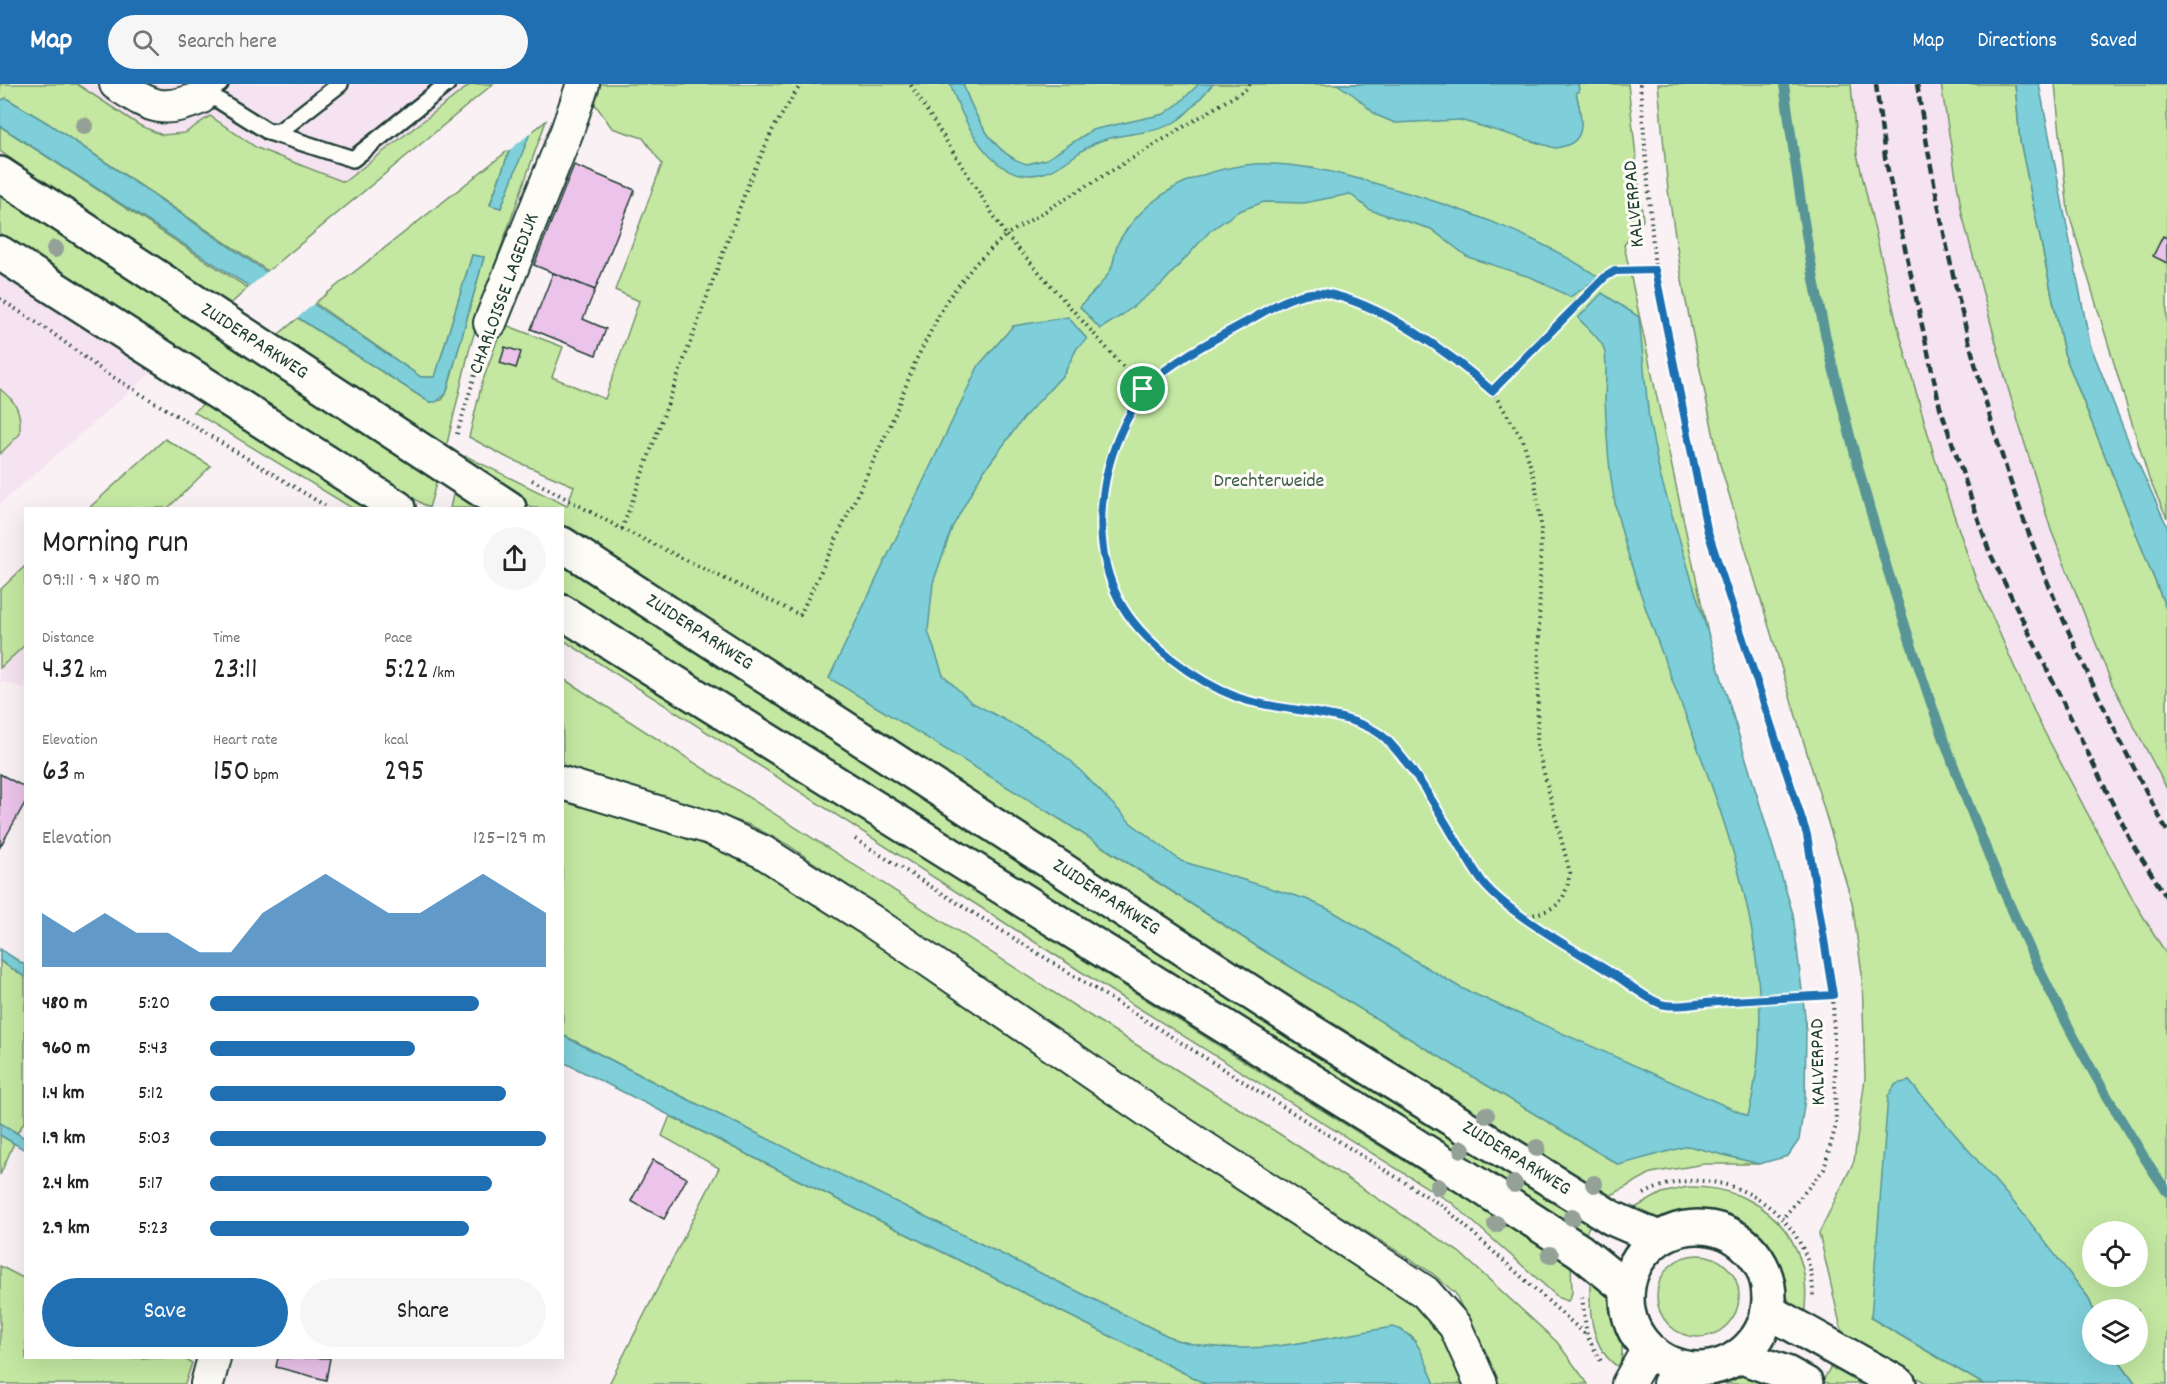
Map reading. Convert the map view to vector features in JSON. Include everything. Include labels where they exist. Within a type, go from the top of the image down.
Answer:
[{"type":"main road","name":"ZUIDERPARKWEG","points":[[0,174],[507,507]]},
{"type":"main road","points":[[0,253],[396,507]]},
{"type":"main road","name":"ZUIDERPARKWEG","points":[[564,545],[1307,1029],[1612,1218],[1658,1238]]},
{"type":"main road","points":[[564,613],[1469,1179],[1580,1251],[1627,1289]]},
{"type":"main road","points":[[1698,1226],[1725,1231],[1748,1246],[1764,1270],[1769,1297],[1768,1311],[1755,1340],[1739,1356],[1707,1369],[1676,1376],[1664,1361],[1648,1349],[1630,1321],[1627,1289],[1637,1260],[1658,1238],[1677,1229],[1698,1226]]},
{"type":"main road","points":[[1768,1311],[1899,1384]]},
{"type":"main road","points":[[1739,1356],[1786,1372],[1806,1384]]},
{"type":"street","points":[[116,84],[146,102],[161,107],[176,108],[209,92]]},
{"type":"street","name":"CHARLOISSE LAGEDIJK","points":[[490,322],[567,131],[583,84]]},
{"type":"street","points":[[564,784],[710,828],[741,840],[870,920],[1154,1115],[1425,1292],[1455,1326],[1481,1384]]},
{"type":"street","points":[[1628,1384],[1648,1349]]},
{"type":"street","points":[[207,1384],[214,1359]]},
{"type":"lane","points":[[269,132],[280,131],[340,84]]},
{"type":"lane","points":[[209,92],[269,132],[353,159],[447,84]]},
{"type":"path","points":[[622,529],[749,182],[773,129],[801,84]]},
{"type":"path","points":[[910,84],[1006,235],[1143,389]]},
{"type":"path","points":[[528,478],[622,529],[800,615],[890,426],[916,360],[947,300],[975,264],[1006,235],[1246,89],[1250,84]]},
{"type":"path","name":"KALVERPAD","points":[[1640,84],[1655,270],[1707,529],[1807,835],[1833,995],[1836,1125],[1824,1168],[1805,1195],[1783,1218]]},
{"type":"path","points":[[1492,391],[1605,277],[1615,271],[1655,270]]},
{"type":"path","points":[[1524,917],[1553,909],[1566,894],[1570,873],[1537,747],[1541,524],[1535,482],[1523,440],[1492,391],[1460,362],[1429,342],[1379,313],[1322,292],[1296,297],[1211,341],[1143,389],[1120,431],[1106,468],[1102,516],[1106,562],[1118,598],[1137,627],[1177,664],[1239,698],[1351,721],[1386,738],[1413,771],[1484,884],[1524,917],[1663,1005],[1833,995]]},
{"type":"path","points":[[0,299],[51,332],[103,371],[327,507]]},
{"type":"path","name":"CHARLOISSE LAGEDIJK","points":[[447,468],[490,322]]},
{"type":"path","points":[[847,834],[1444,1207],[1587,1336]]},
{"type":"shaded area","points":[[0,84],[493,84],[351,200],[0,504]]},
{"type":"shaded area","points":[[1851,84],[1941,84],[1962,214],[2150,760],[2167,789],[2167,955],[2136,905],[2037,718],[1976,580],[1935,459],[1896,320],[1857,154]]},
{"type":"shaded area","points":[[24,646],[24,688],[0,681],[0,668]]},
{"type":"green space","points":[[0,84],[77,84],[139,125],[162,135],[185,133],[210,116],[257,148],[344,182],[471,84],[493,84],[268,271],[49,124],[6,98],[0,101]]},
{"type":"green space","name":"Drechterweide","points":[[598,84],[1568,84],[1580,111],[1576,92],[1579,91],[1578,84],[1628,84],[1643,220],[1624,245],[1779,962],[1781,1125],[1698,1148],[1759,1164],[1704,1164],[1651,1173],[1610,1196],[1057,851],[564,531],[564,507],[530,507],[464,464],[466,456],[567,506],[574,486],[508,458],[469,437],[482,383],[503,324],[563,347],[552,377],[605,399],[639,301],[615,290],[662,164],[643,138],[612,128],[592,100]],"holes":[[[1101,846],[1619,1165],[1261,949]]]},
{"type":"green space","points":[[1658,84],[1851,84],[1857,154],[1896,320],[1935,459],[1976,580],[2037,718],[2136,905],[2167,955],[2167,1384],[2136,1384],[2122,1365],[2148,1365],[2148,1299],[2089,1299],[1909,1081],[1871,1318],[1983,1384],[1928,1384],[1843,1337],[1819,1233],[1854,1161],[1865,1078],[1862,974],[1852,902],[1719,461],[1684,292],[1668,190]]},
{"type":"green space","points":[[1941,84],[2015,84],[2020,141],[2064,353],[2167,611],[2167,789],[2112,684],[2051,530],[2008,388],[1962,214]]},
{"type":"green space","points":[[2055,84],[2167,84],[2167,518],[2149,479],[2068,211]]},
{"type":"green space","points":[[546,121],[494,267],[469,351],[446,448],[272,340],[298,318],[429,402],[442,400],[446,394],[484,257],[472,255],[435,377],[421,377],[315,303],[510,149],[490,204],[501,208],[528,135]]},
{"type":"green space","points":[[0,126],[248,288],[225,309],[39,189],[41,180],[0,151]]},
{"type":"green space","points":[[0,194],[437,480],[429,507],[427,507],[0,240]]},
{"type":"green space","points":[[0,389],[17,408],[20,434],[0,454]]},
{"type":"green space","points":[[203,404],[370,507],[350,507],[194,412]]},
{"type":"green space","points":[[165,439],[211,466],[169,507],[90,507]]},
{"type":"green space","points":[[455,486],[487,507],[450,507]]},
{"type":"green space","points":[[564,558],[1592,1220],[1585,1235],[564,593]]},
{"type":"green space","points":[[24,567],[24,646],[0,668],[0,590]]},
{"type":"green space","points":[[564,627],[1316,1107],[1571,1261],[1572,1293],[1568,1301],[1559,1298],[1452,1203],[1116,994],[564,641]]},
{"type":"green space","points":[[564,679],[1095,1019],[1278,1133],[1459,1252],[1557,1342],[1588,1384],[1499,1384],[1455,1293],[1432,1273],[1193,1123],[788,845],[750,825],[564,765]]},
{"type":"green space","points":[[564,799],[727,844],[865,927],[1078,1083],[1430,1304],[1471,1384],[1435,1384],[1413,1337],[1393,1328],[1275,1347],[1240,1350],[1204,1348],[1176,1340],[679,1095],[564,1036]]},
{"type":"green space","points":[[0,961],[24,976],[24,1122],[17,1133],[0,1123]]},
{"type":"green space","points":[[670,1116],[1206,1384],[609,1384],[719,1168],[662,1136]]},
{"type":"green space","points":[[0,1135],[14,1143],[0,1175]]},
{"type":"green space","points":[[1687,1187],[1714,1189],[1739,1195],[1760,1207],[1778,1222],[1792,1241],[1801,1263],[1805,1288],[1804,1316],[1785,1294],[1763,1244],[1752,1232],[1737,1222],[1708,1214],[1656,1218],[1631,1210],[1662,1193]]},
{"type":"green space","points":[[1698,1255],[1714,1258],[1727,1267],[1736,1280],[1739,1296],[1736,1312],[1727,1325],[1714,1334],[1698,1337],[1682,1334],[1669,1325],[1660,1312],[1657,1296],[1660,1280],[1669,1267],[1682,1258]]},
{"type":"green space","points":[[0,1266],[24,1278],[24,1359],[184,1359],[192,1363],[185,1384],[0,1384]]},
{"type":"green space","points":[[1591,1274],[1601,1284],[1619,1316],[1622,1341],[1620,1368],[1602,1350],[1596,1338],[1591,1312]]},
{"type":"green space","points":[[1833,1362],[1872,1384],[1829,1384],[1823,1381]]},
{"type":"green space","points":[[1733,1372],[1743,1372],[1766,1380],[1760,1384],[1686,1384]]},
{"type":"water","points":[[549,84],[501,208],[490,205],[510,149]]},
{"type":"water","points":[[950,84],[963,84],[986,132],[1004,152],[1027,164],[1047,159],[1092,130],[1164,114],[1199,84],[1213,84],[1187,112],[1169,125],[1151,131],[1103,140],[1089,146],[1052,170],[1032,175],[1015,172],[999,164],[986,151],[964,118]]},
{"type":"water","points":[[1337,84],[1578,84],[1579,92],[1576,92],[1581,128],[1574,141],[1566,146],[1555,148],[1460,120],[1395,123],[1376,115],[1355,96]]},
{"type":"water","points":[[2015,84],[2039,84],[2090,344],[2132,450],[2167,526],[2167,611],[2064,353],[2020,141]]},
{"type":"water","points":[[6,98],[49,124],[421,377],[435,377],[472,255],[484,257],[446,394],[436,402],[429,402],[0,126],[0,101]]},
{"type":"water","points":[[1254,164],[1291,165],[1327,171],[1451,207],[1528,237],[1600,278],[1570,297],[1533,278],[1468,257],[1431,229],[1370,210],[1350,194],[1304,203],[1264,202],[1239,211],[1210,231],[1162,284],[1121,316],[1100,329],[1080,307],[1107,276],[1112,267],[1119,241],[1145,209],[1160,196],[1195,178]]},
{"type":"water","points":[[1602,293],[1639,317],[1649,420],[1660,475],[1793,914],[1806,1025],[1805,1098],[1799,1140],[1788,1156],[1759,1164],[1688,1146],[1619,1165],[1261,949],[1066,823],[829,678],[979,365],[1013,326],[1068,317],[1087,339],[1077,348],[1064,374],[1025,416],[981,475],[952,528],[933,583],[928,631],[943,675],[971,702],[1043,740],[1071,761],[1131,823],[1181,861],[1306,899],[1332,911],[1461,988],[1748,1116],[1759,1040],[1757,965],[1743,890],[1722,816],[1642,597],[1616,510],[1608,447],[1604,349],[1600,341],[1578,318]]},
{"type":"water","points":[[0,949],[24,964],[24,976],[0,961]]},
{"type":"water","points":[[564,1036],[1176,1340],[1203,1346],[1258,1348],[1393,1327],[1402,1330],[1415,1342],[1435,1384],[1206,1384],[564,1063]]},
{"type":"water","points":[[1909,1081],[2021,1211],[2088,1297],[2089,1299],[2082,1299],[2082,1365],[2122,1365],[2136,1384],[1983,1384],[1871,1318],[1888,1096],[1896,1084]]},
{"type":"water","points":[[0,1123],[24,1137],[24,1149],[0,1135]]},
{"type":"pier","points":[[534,84],[552,84],[533,131],[506,153]]},
{"type":"pier","points":[[270,269],[317,301],[295,320],[246,290]]},
{"type":"building","points":[[574,165],[635,190],[595,290],[534,265]]},
{"type":"building","points":[[2163,236],[2167,238],[2167,263],[2153,256]]},
{"type":"building","points":[[553,273],[595,290],[583,319],[606,329],[596,355],[531,329]]},
{"type":"building","points":[[505,347],[521,352],[516,368],[500,363]]},
{"type":"building","points":[[0,774],[24,787],[24,805],[0,847]]},
{"type":"building","points":[[653,1160],[687,1178],[664,1219],[631,1201]]},
{"type":"building","points":[[278,1359],[330,1359],[326,1380],[276,1367]]},
{"type":"waterway","points":[[1784,84],[1810,257],[1831,359],[1881,549],[1942,734],[1989,856],[2034,958],[2103,1089],[2149,1166],[2167,1191]]},
{"type":"railway","points":[[1876,84],[1885,157],[1940,407],[1989,551],[2133,845],[2167,898]]},
{"type":"railway","points":[[1917,84],[1955,284],[1971,350],[2010,480],[2058,607],[2110,720],[2167,831]]},
{"type":"route","points":[[1655,270],[1707,529],[1807,835],[1833,995],[1663,1005],[1524,917],[1484,884],[1413,771],[1386,738],[1351,721],[1239,698],[1177,664],[1137,627],[1118,598],[1106,562],[1102,516],[1106,468],[1120,431],[1143,389],[1211,341],[1268,310],[1296,297],[1322,292],[1379,313],[1429,342],[1460,362],[1492,391],[1605,277],[1615,271],[1655,270]]}]
